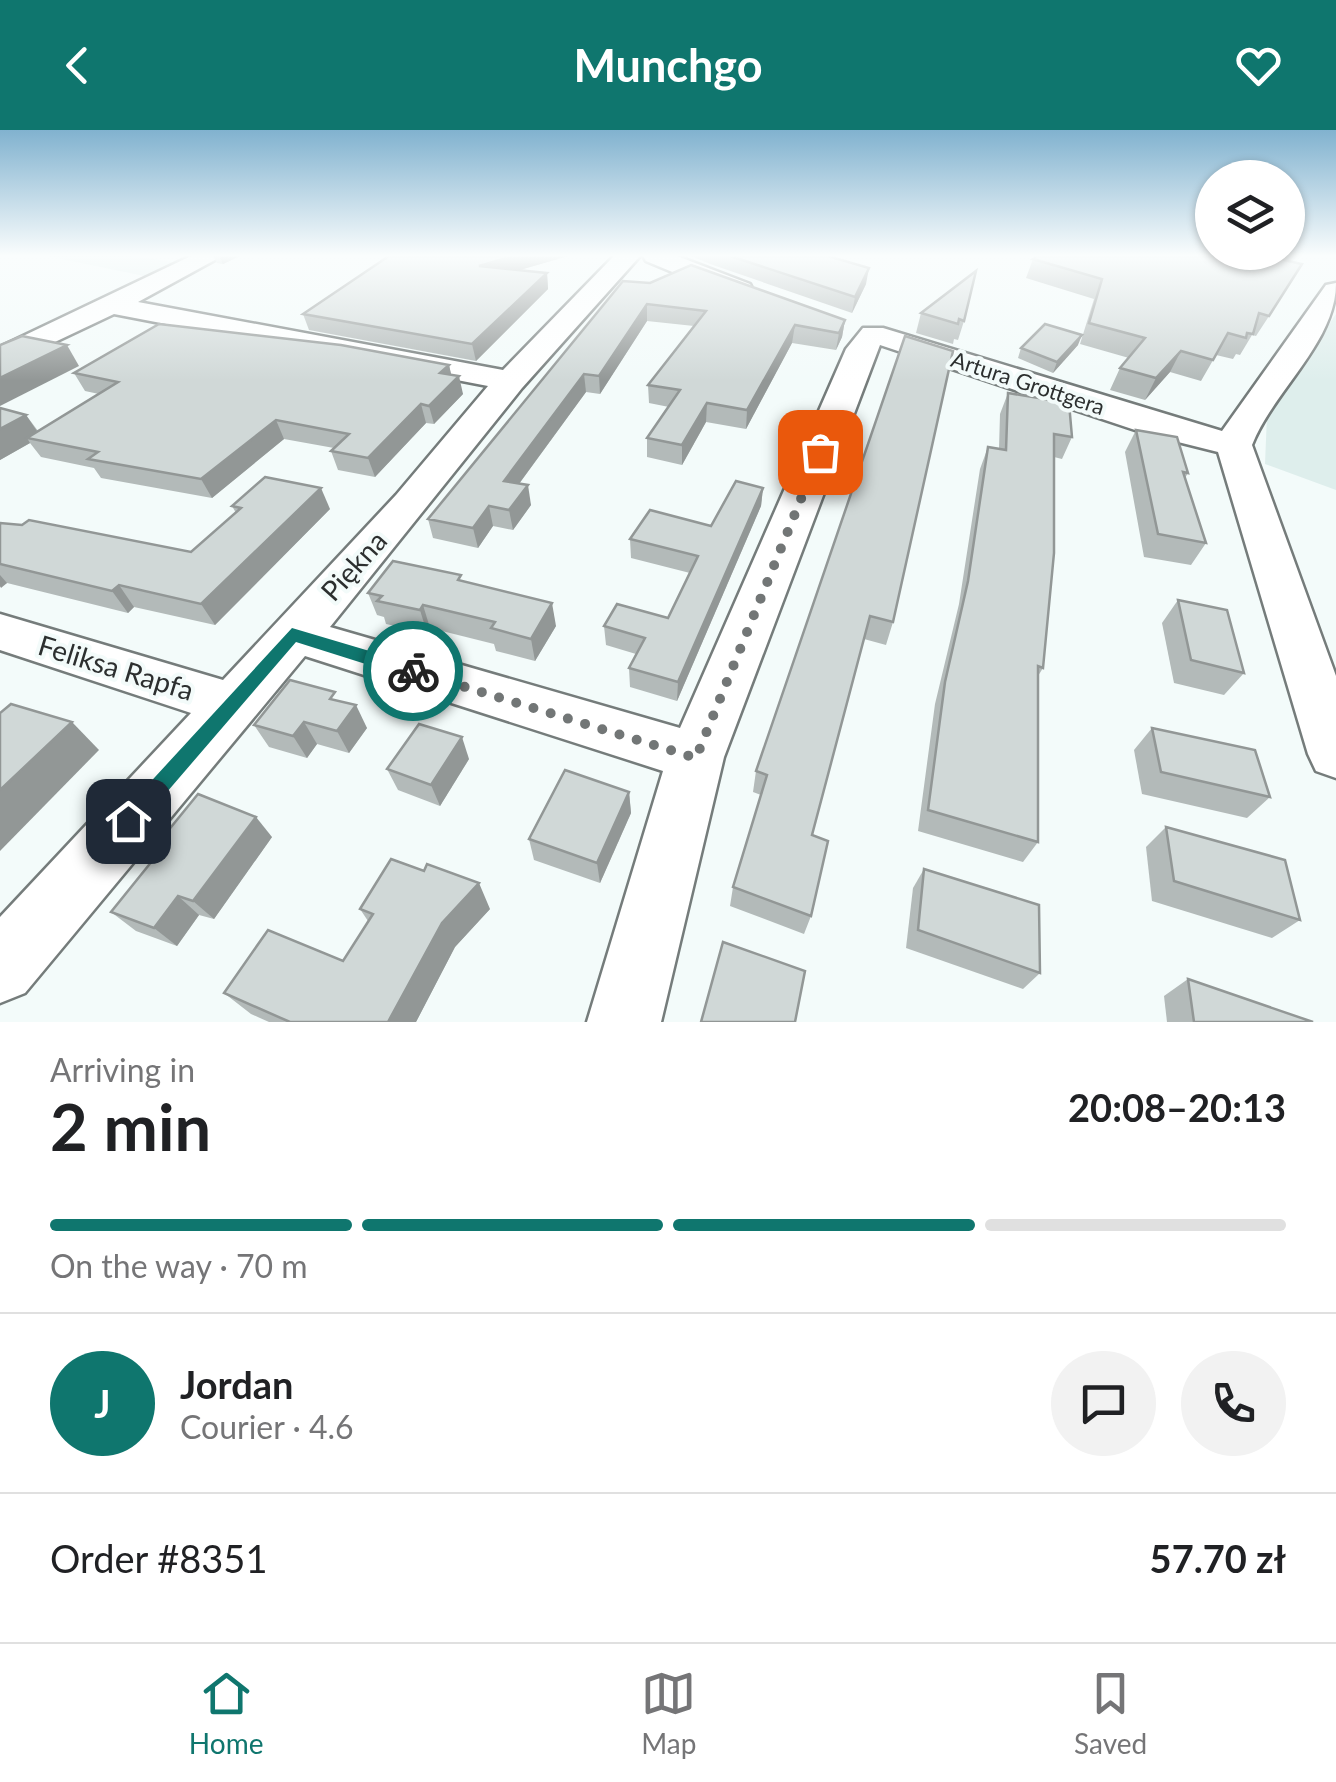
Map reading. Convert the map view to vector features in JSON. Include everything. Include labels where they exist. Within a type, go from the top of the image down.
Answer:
[{"type":"street","points":[[0,359],[127,298]]},
{"type":"street","name":"Piękna","points":[[0,968],[410,504],[510,382],[522,374],[591,298]]},
{"type":"street","points":[[1331,298],[1246,417],[1234,445],[1336,754]]},
{"type":"street","points":[[112,305],[510,382]]},
{"type":"street","name":"Artura Grottgera","points":[[696,758],[862,349],[855,328],[1163,427],[1234,445]]},
{"type":"street","name":"Feliksa Rapfa","points":[[0,632],[232,704]]},
{"type":"street","points":[[292,634],[696,758],[624,1022]]},
{"type":"shaded area","points":[[1336,314],[1336,490],[1265,464],[1267,415]]},
{"type":"building","points":[[327,298],[521,298],[472,344],[303,314]]},
{"type":"building","points":[[609,298],[782,298],[845,320],[839,333],[795,325],[747,410],[707,403],[682,445],[647,438],[680,390],[648,385],[706,311],[647,304],[599,376],[584,374],[504,481],[528,485],[509,510],[489,506],[473,528],[428,519]]},
{"type":"building","points":[[941,298],[970,298],[964,321],[959,319],[958,324],[921,313]]},
{"type":"building","points":[[1096,298],[1281,298],[1269,316],[1259,313],[1253,334],[1247,333],[1246,338],[1228,333],[1213,360],[1181,351],[1156,378],[1120,368],[1145,338],[1089,323]]},
{"type":"building","points":[[159,324],[341,345],[449,365],[440,373],[459,376],[429,406],[421,404],[368,458],[331,451],[349,434],[276,420],[201,479],[88,459],[98,452],[27,438],[118,382],[74,373]]},
{"type":"building","points":[[1045,324],[1082,335],[1057,362],[1021,348]]},
{"type":"building","points":[[22,336],[67,345],[0,378],[0,345]]},
{"type":"building","points":[[905,336],[953,351],[893,622],[870,616],[812,835],[828,841],[811,916],[733,887],[767,775],[756,771]]},
{"type":"building","points":[[1008,393],[1069,403],[1072,437],[1054,434],[1054,553],[1043,668],[1038,666],[1038,842],[928,810],[945,682],[968,581],[988,447],[1006,450]]},
{"type":"building","points":[[0,408],[26,415],[0,429]]},
{"type":"building","points":[[1136,430],[1177,437],[1188,473],[1183,472],[1206,543],[1158,534]]},
{"type":"building","points":[[265,477],[321,488],[201,604],[119,585],[112,591],[0,564],[0,523],[22,525],[29,520],[191,552],[241,508],[232,506]]},
{"type":"building","points":[[736,481],[763,488],[678,682],[629,668],[645,638],[604,626],[617,604],[668,618],[698,556],[630,539],[650,510],[711,526]]},
{"type":"building","points":[[393,561],[461,575],[458,580],[552,603],[531,639],[491,628],[495,622],[423,605],[420,610],[377,601],[382,596],[368,593]]},
{"type":"building","points":[[1178,600],[1227,610],[1244,673],[1191,660]]},
{"type":"building","points":[[290,680],[335,692],[330,699],[356,705],[337,731],[304,722],[293,736],[254,725]]},
{"type":"building","points":[[11,704],[72,722],[0,790],[0,713]]},
{"type":"building","points":[[419,724],[462,737],[431,785],[387,769]]},
{"type":"building","points":[[1152,728],[1255,750],[1270,797],[1161,772]]},
{"type":"building","points":[[565,770],[629,792],[597,863],[529,839]]},
{"type":"building","points":[[198,794],[256,817],[193,901],[178,896],[154,928],[111,912],[161,850],[154,848]]},
{"type":"building","points":[[1166,827],[1285,860],[1300,920],[1174,881]]},
{"type":"building","points":[[391,859],[424,871],[427,864],[479,883],[442,923],[388,1022],[290,1022],[224,993],[268,930],[343,961],[373,914],[360,909]]},
{"type":"building","points":[[924,869],[1039,905],[1040,973],[918,930]]},
{"type":"building","points":[[723,942],[805,971],[795,1022],[701,1022]]},
{"type":"building","points":[[1188,979],[1313,1022],[1194,1022]]},
{"type":"way so far","points":[[413,671],[696,758],[820,452]]},
{"type":"route","points":[[128,821],[292,634],[413,671]]}]
